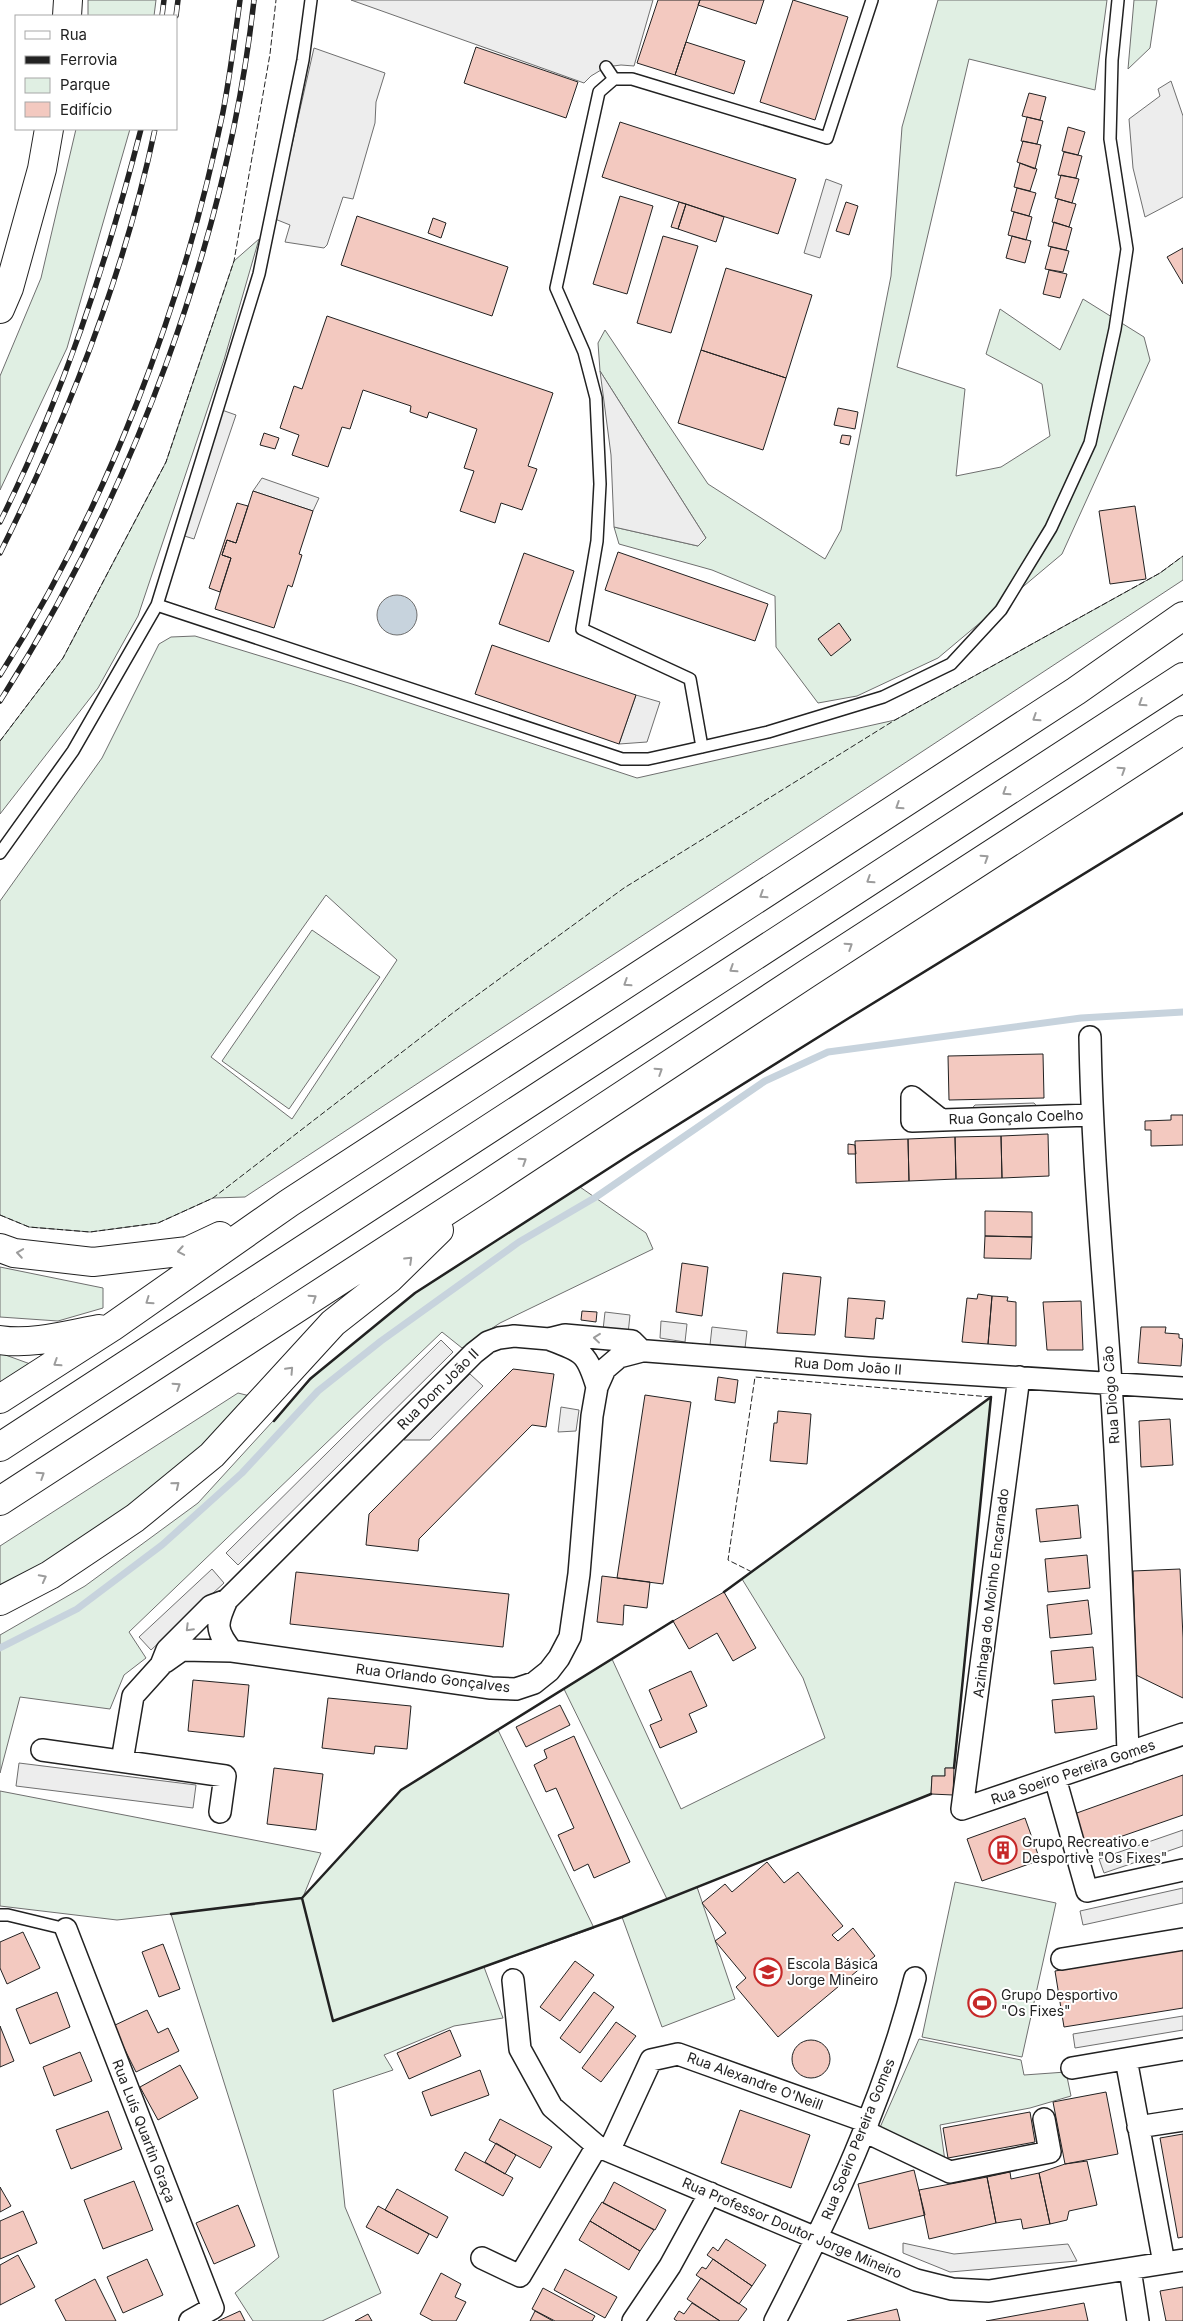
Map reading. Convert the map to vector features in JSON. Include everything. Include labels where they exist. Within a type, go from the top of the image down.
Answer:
[{"type":"main road","points":[[67,15],[68,0]]},
{"type":"main road","points":[[0,309],[9,288],[42,169],[49,130]]},
{"type":"main road","points":[[0,1399],[112,1327],[289,1203],[1076,691],[1183,616]]},
{"type":"main road","points":[[1076,691],[1183,640]]},
{"type":"main road","points":[[0,1447],[1183,676]]},
{"type":"main road","points":[[0,1502],[808,973],[1170,742],[1183,730]]},
{"type":"main road","points":[[0,1601],[50,1575],[135,1518],[212,1455],[332,1323],[389,1279],[482,1188]]},
{"type":"main road","points":[[0,1248],[14,1253],[93,1262],[188,1251],[289,1203]]},
{"type":"main road","points":[[0,1340],[9,1342],[52,1338],[112,1327]]},
{"type":"street","name":"Rua Diogo Cão","points":[[1090,1037],[1091,1115],[1111,1383],[1121,1565],[1128,1753]]},
{"type":"street","name":"Rua Gonçalo Coelho","points":[[941,1120],[1091,1115]]},
{"type":"street","name":"Rua Dom João II","points":[[122,1761],[133,1696],[161,1665],[167,1650],[211,1606],[227,1600],[474,1353],[488,1342],[514,1336],[549,1339],[565,1335],[632,1341],[642,1350],[868,1368],[1183,1388]]},
{"type":"street","name":"Rua Orlando Gonçalves","points":[[549,1339],[575,1348],[590,1363],[597,1387]]},
{"type":"street","name":"Rua Orlando Gonçalves","points":[[161,1665],[182,1650],[232,1651],[491,1688],[516,1690],[534,1683],[549,1672],[570,1637],[579,1574],[592,1416],[597,1387],[605,1370],[619,1357],[642,1350]]},
{"type":"street","name":"Azinhaga do Moinho Encarnado","points":[[962,1809],[1019,1377]]},
{"type":"street","points":[[227,1600],[217,1621],[220,1636],[232,1651]]},
{"type":"street","name":"Rua Soeiro Pereira Gomes","points":[[962,1809],[1183,1734]]},
{"type":"street","points":[[42,1750],[225,1776],[220,1812]]},
{"type":"street","points":[[1055,1778],[1087,1891],[1183,1870]]},
{"type":"street","name":"Rua Luís Quartin Graça","points":[[66,1929],[213,2308],[190,2321]]},
{"type":"street","points":[[1062,1960],[1183,1939]]},
{"type":"street","name":"Rua Soeiro Pereira Gomes","points":[[774,2321],[818,2238],[866,2127],[902,2029],[916,1978]]},
{"type":"street","name":"Rua Professor Doutor Jorge Mineiro","points":[[513,1980],[520,2048],[552,2107],[603,2149],[916,2280],[952,2289],[990,2291],[1173,2261]]},
{"type":"street","points":[[1072,2068],[1183,2048]]},
{"type":"street","name":"Rua Alexandre O'Neill","points":[[603,2149],[651,2060],[678,2054],[866,2127]]},
{"type":"street","points":[[1126,2059],[1138,2127],[1173,2261]]},
{"type":"street","points":[[866,2127],[950,2172],[1050,2152],[1044,2119]]},
{"type":"street","points":[[1138,2127],[1183,2120]]},
{"type":"street","points":[[482,2258],[520,2276],[603,2149]]},
{"type":"street","points":[[633,2321],[670,2266],[710,2193]]},
{"type":"street","points":[[1130,2269],[1138,2321]]},
{"type":"lane","points":[[0,853],[73,750],[157,605],[259,274],[303,60],[311,0]]},
{"type":"lane","points":[[702,747],[690,679],[582,630],[598,541],[600,484],[596,398],[584,352],[556,288],[600,92],[614,79],[632,79],[827,138],[872,0]]},
{"type":"lane","points":[[157,605],[622,759],[648,759],[768,732],[883,697],[951,664],[1001,610],[1051,528],[1090,443],[1115,329],[1127,249],[1110,139],[1112,60],[1118,0]]},
{"type":"lane","points":[[606,68],[614,79]]},
{"type":"lane","points":[[0,1915],[66,1929]]},
{"type":"green space","points":[[88,0],[156,0],[154,15],[88,15]]},
{"type":"green space","points":[[938,0],[1107,0],[1095,90],[969,59],[897,367],[965,389],[956,476],[1001,467],[1050,436],[1042,384],[986,354],[1000,309],[1060,350],[1083,299],[1144,337],[1150,360],[1062,554],[938,658],[857,696],[818,703],[776,647],[775,596],[712,570],[619,544],[614,527],[698,546],[706,538],[600,371],[598,343],[605,330],[708,484],[825,559],[841,530],[891,276],[902,127]]},
{"type":"green space","points":[[1134,0],[1157,0],[1150,48],[1128,69]]},
{"type":"green space","points":[[76,130],[130,130],[67,348],[0,490],[0,376],[41,278]]},
{"type":"green space","points":[[259,239],[224,360],[138,616],[98,688],[0,814],[0,741],[63,658],[166,462],[234,261]]},
{"type":"green space","points":[[1183,556],[1183,580],[245,1197],[213,1198],[158,1223],[90,1232],[29,1227],[0,1215],[0,901],[102,758],[159,644],[171,637],[195,636],[352,684],[637,778],[895,720],[1160,573]],"holes":[[[326,895],[397,960],[292,1119],[211,1057]]]},
{"type":"green space","points":[[312,930],[380,977],[289,1109],[222,1061]]},
{"type":"green space","points":[[580,1187],[646,1233],[653,1249],[500,1323],[462,1348],[442,1332],[129,1632],[146,1658],[124,1675],[110,1709],[20,1697],[0,1773],[0,1635],[85,1586],[198,1503],[315,1375],[415,1293]]},
{"type":"green space","points":[[0,1267],[103,1288],[103,1308],[58,1321],[0,1317]]},
{"type":"green space","points":[[0,1353],[33,1365],[0,1388]]},
{"type":"green space","points":[[238,1393],[254,1397],[139,1505],[36,1571],[0,1587],[0,1546]]},
{"type":"green space","points":[[991,1397],[954,1768],[945,1768],[945,1776],[932,1776],[931,1794],[697,1887],[735,1999],[662,2027],[622,1917],[667,1899],[564,1689],[612,1659],[681,1809],[825,1738],[803,1678],[742,1579]]},
{"type":"green space","points":[[498,1730],[594,1928],[484,1967],[503,2018],[454,2026],[384,2055],[393,2070],[333,2090],[345,2207],[381,2293],[322,2321],[253,2321],[235,2293],[279,2257],[171,1914],[117,1920],[0,1906],[0,1791],[321,1853],[303,1897],[401,1790]]},
{"type":"green space","name":"Grupo Desportivo \"Os Fixes\"","points":[[955,1882],[1056,1903],[1022,2057],[922,2037]]},
{"type":"green space","points":[[919,2039],[1021,2060],[1024,2075],[1066,2072],[1071,2096],[1030,2108],[940,2125],[945,2161],[878,2132]]},
{"type":"shaded area","points":[[351,0],[653,0],[634,66],[606,67],[591,76],[584,83]]},
{"type":"shaded area","points":[[314,48],[385,73],[376,102],[375,123],[353,199],[343,197],[327,245],[324,248],[285,242],[290,225],[275,219]]},
{"type":"shaded area","points":[[1171,81],[1183,116],[1183,197],[1145,217],[1133,168],[1129,119],[1160,96],[1158,89]]},
{"type":"shaded area","points":[[826,179],[842,185],[820,258],[804,253]]},
{"type":"shaded area","points":[[600,371],[706,538],[698,546],[614,527],[611,455]]},
{"type":"shaded area","points":[[219,409],[236,415],[194,539],[175,533]]},
{"type":"shaded area","points":[[262,478],[319,498],[313,511],[253,491]]},
{"type":"shaded area","points":[[401,595],[408,598],[414,604],[417,615],[416,623],[408,632],[401,635],[393,635],[386,632],[378,623],[377,611],[380,604],[389,596]]},
{"type":"shaded area","points":[[636,695],[660,702],[647,742],[619,744]]},
{"type":"shaded area","points":[[1034,1103],[1043,1113],[965,1116],[975,1105]]},
{"type":"shaded area","points":[[605,1312],[630,1315],[628,1334],[603,1330]]},
{"type":"shaded area","points":[[661,1321],[687,1324],[685,1342],[660,1338]]},
{"type":"shaded area","points":[[712,1327],[747,1331],[745,1348],[710,1345]]},
{"type":"shaded area","points":[[441,1340],[453,1352],[238,1565],[226,1553]]},
{"type":"shaded area","points":[[470,1374],[483,1386],[430,1440],[404,1440]]},
{"type":"shaded area","points":[[561,1407],[579,1410],[576,1431],[558,1432]]},
{"type":"shaded area","points":[[212,1569],[224,1583],[151,1650],[139,1637]]},
{"type":"shaded area","points":[[19,1763],[196,1785],[193,1808],[16,1786]]},
{"type":"shaded area","points":[[1183,1830],[1183,1846],[1104,1873],[1099,1859]]},
{"type":"shaded area","points":[[1183,1888],[1183,1903],[1083,1925],[1080,1911]]},
{"type":"shaded area","points":[[1183,2016],[1183,2030],[1075,2048],[1073,2034]]},
{"type":"shaded area","points":[[903,2243],[954,2254],[1068,2244],[1077,2261],[950,2272],[903,2253]]},
{"type":"building","points":[[658,0],[700,0],[675,75],[637,63]]},
{"type":"building","points":[[700,0],[764,0],[756,24],[698,5]]},
{"type":"building","points":[[793,0],[848,17],[815,120],[760,102]]},
{"type":"building","points":[[686,42],[745,61],[734,94],[675,75]]},
{"type":"building","points":[[476,47],[578,82],[566,118],[464,83]]},
{"type":"building","points":[[1029,93],[1046,97],[1040,120],[1022,116]]},
{"type":"building","points":[[1027,117],[1043,121],[1037,144],[1021,141]]},
{"type":"building","points":[[620,122],[796,179],[778,234],[602,177]]},
{"type":"building","points":[[1068,127],[1085,132],[1078,155],[1062,151]]},
{"type":"building","points":[[1023,141],[1041,145],[1035,169],[1017,162]]},
{"type":"building","points":[[1064,152],[1082,156],[1076,178],[1058,175]]},
{"type":"building","points":[[1020,163],[1037,169],[1030,191],[1014,187]]},
{"type":"building","points":[[1061,175],[1079,179],[1072,203],[1055,198]]},
{"type":"building","points":[[1017,188],[1036,193],[1029,216],[1011,211]]},
{"type":"building","points":[[620,196],[653,206],[627,294],[593,284]]},
{"type":"building","points":[[1058,199],[1076,204],[1069,227],[1052,222]]},
{"type":"building","points":[[679,202],[686,204],[678,229],[671,227]]},
{"type":"building","points":[[846,202],[858,206],[849,235],[836,231]]},
{"type":"building","points":[[686,204],[724,217],[716,242],[678,229]]},
{"type":"building","points":[[1014,212],[1032,217],[1026,240],[1008,235]]},
{"type":"building","points":[[357,216],[508,267],[492,316],[341,265]]},
{"type":"building","points":[[433,218],[446,223],[441,238],[428,233]]},
{"type":"building","points":[[1054,222],[1072,228],[1066,250],[1048,246]]},
{"type":"building","points":[[663,236],[698,246],[671,333],[637,323]]},
{"type":"building","points":[[1012,236],[1031,241],[1025,263],[1006,258]]},
{"type":"building","points":[[1051,247],[1069,251],[1063,272],[1045,269]]},
{"type":"building","points":[[1183,248],[1183,284],[1167,257]]},
{"type":"building","points":[[726,268],[812,295],[786,378],[701,350]]},
{"type":"building","points":[[1049,270],[1067,274],[1060,298],[1043,294]]},
{"type":"building","points":[[327,316],[553,393],[528,466],[537,469],[522,510],[501,503],[495,523],[460,511],[474,471],[464,468],[477,429],[429,412],[427,418],[410,412],[411,406],[363,390],[350,429],[342,427],[328,467],[292,455],[299,435],[280,428],[294,386],[302,389]]},
{"type":"building","points":[[701,350],[786,378],[763,450],[678,423]]},
{"type":"building","points":[[838,408],[858,412],[855,429],[834,425]]},
{"type":"building","points":[[264,433],[279,438],[275,449],[260,445]]},
{"type":"building","points":[[842,435],[851,436],[849,445],[840,443]]},
{"type":"building","points":[[253,491],[313,511],[299,554],[302,555],[292,587],[288,585],[274,628],[215,609],[231,558],[222,555],[227,540],[236,543]]},
{"type":"building","points":[[237,503],[248,506],[236,543],[227,540],[222,555],[231,558],[220,592],[209,588]]},
{"type":"building","points":[[1135,506],[1146,579],[1110,584],[1099,511]]},
{"type":"building","points":[[618,552],[768,604],[755,641],[605,590]]},
{"type":"building","points":[[524,553],[574,571],[549,642],[499,624]]},
{"type":"building","points":[[839,623],[851,640],[831,656],[818,639]]},
{"type":"building","points":[[492,645],[636,695],[619,744],[475,694]]},
{"type":"building","points":[[1043,1054],[1044,1098],[949,1100],[948,1056]]},
{"type":"building","points":[[1171,1115],[1183,1115],[1183,1145],[1151,1146],[1151,1130],[1145,1130],[1145,1121],[1171,1120]]},
{"type":"building","points":[[1048,1134],[1049,1176],[1002,1178],[1001,1136]]},
{"type":"building","points":[[1001,1136],[1002,1178],[956,1179],[955,1137]]},
{"type":"building","points":[[955,1137],[956,1179],[909,1181],[908,1139]]},
{"type":"building","points":[[908,1139],[909,1181],[856,1183],[855,1141]]},
{"type":"building","points":[[848,1144],[855,1145],[856,1154],[848,1154]]},
{"type":"building","points":[[985,1211],[1032,1212],[1032,1237],[985,1236]]},
{"type":"building","points":[[985,1236],[1032,1237],[1031,1259],[984,1258]]},
{"type":"building","points":[[682,1263],[708,1267],[702,1316],[676,1312]]},
{"type":"building","points":[[783,1273],[821,1277],[815,1335],[777,1333]]},
{"type":"building","points":[[978,1294],[992,1296],[988,1344],[962,1342],[967,1298],[977,1299]]},
{"type":"building","points":[[992,1296],[1008,1297],[1007,1301],[1016,1302],[1016,1346],[988,1344]]},
{"type":"building","points":[[848,1298],[885,1301],[883,1319],[876,1318],[874,1339],[845,1337]]},
{"type":"building","points":[[1081,1301],[1083,1350],[1047,1350],[1043,1302]]},
{"type":"building","points":[[582,1311],[597,1312],[596,1322],[581,1320]]},
{"type":"building","points":[[1141,1327],[1166,1327],[1165,1333],[1179,1334],[1179,1338],[1183,1339],[1181,1366],[1138,1363]]},
{"type":"building","points":[[513,1369],[554,1374],[546,1427],[532,1425],[419,1539],[418,1551],[366,1545],[369,1514]]},
{"type":"building","points":[[718,1377],[738,1380],[735,1403],[715,1400]]},
{"type":"building","points":[[645,1395],[691,1402],[663,1584],[617,1578]]},
{"type":"building","points":[[778,1411],[811,1414],[807,1464],[770,1461],[774,1423],[777,1423]]},
{"type":"building","points":[[1170,1419],[1173,1465],[1141,1467],[1139,1421]]},
{"type":"building","points":[[1078,1505],[1081,1538],[1040,1542],[1036,1509]]},
{"type":"building","points":[[1087,1555],[1090,1588],[1048,1592],[1045,1559]]},
{"type":"building","points":[[1180,1569],[1183,1698],[1136,1675],[1133,1571]]},
{"type":"building","points":[[296,1572],[509,1594],[503,1647],[290,1624]]},
{"type":"building","points":[[602,1576],[650,1582],[647,1608],[624,1605],[623,1625],[597,1622]]},
{"type":"building","points":[[724,1592],[756,1648],[733,1661],[717,1633],[689,1649],[673,1621]]},
{"type":"building","points":[[1088,1600],[1092,1634],[1050,1638],[1047,1605]]},
{"type":"building","points":[[1093,1647],[1096,1680],[1054,1684],[1051,1651]]},
{"type":"building","points":[[691,1671],[707,1706],[689,1714],[697,1732],[660,1748],[650,1725],[662,1720],[649,1690]]},
{"type":"building","points":[[193,1680],[249,1685],[244,1737],[188,1731]]},
{"type":"building","points":[[1094,1696],[1097,1729],[1055,1733],[1052,1700]]},
{"type":"building","points":[[328,1698],[411,1706],[407,1749],[375,1746],[374,1754],[322,1748]]},
{"type":"building","points":[[560,1705],[570,1725],[526,1747],[516,1727]]},
{"type":"building","points":[[574,1736],[630,1862],[594,1878],[588,1864],[574,1871],[558,1835],[574,1828],[556,1788],[546,1792],[534,1765],[547,1758],[544,1750]]},
{"type":"building","points":[[274,1768],[323,1774],[316,1830],[267,1824]]},
{"type":"building","points":[[945,1768],[954,1768],[953,1795],[931,1794],[932,1776],[945,1776]]},
{"type":"building","points":[[1183,1775],[1183,1815],[1085,1849],[1074,1814]]},
{"type":"building","name":"Grupo Recreativo e Desportive \"Os Fixes\"","points":[[1025,1818],[1040,1860],[982,1881],[967,1839]]},
{"type":"building","points":[[767,1862],[784,1883],[798,1872],[843,1926],[832,1935],[838,1941],[853,1928],[875,1956],[778,2037],[736,1987],[746,1978],[715,1941],[726,1933],[702,1903],[725,1884],[732,1892]]},
{"type":"building","points":[[23,1932],[40,1968],[7,1984],[0,1968],[0,1942]]},
{"type":"building","points":[[163,1944],[180,1989],[159,1997],[142,1952]]},
{"type":"building","points":[[1183,1950],[1183,2008],[1064,2027],[1055,1971]]},
{"type":"building","points":[[575,1961],[594,1975],[560,2021],[540,2007]]},
{"type":"building","points":[[57,1992],[70,2027],[30,2044],[16,2009]]},
{"type":"building","points":[[594,1992],[614,2007],[580,2053],[560,2038]]},
{"type":"building","points":[[147,2010],[158,2033],[168,2028],[179,2051],[136,2072],[113,2026]]},
{"type":"building","points":[[616,2022],[636,2036],[601,2082],[582,2068]]},
{"type":"building","points":[[0,2026],[14,2061],[0,2067]]},
{"type":"building","points":[[450,2030],[461,2056],[409,2079],[397,2053]]},
{"type":"building","points":[[811,2040],[824,2046],[830,2059],[824,2072],[811,2078],[798,2072],[792,2059],[798,2046]]},
{"type":"building","points":[[80,2052],[92,2081],[54,2096],[43,2067]]},
{"type":"building","points":[[180,2065],[198,2098],[158,2120],[140,2087]]},
{"type":"building","points":[[480,2070],[489,2095],[431,2116],[422,2092]]},
{"type":"building","points":[[1106,2092],[1118,2154],[1065,2164],[1053,2102]]},
{"type":"building","points":[[740,2110],[810,2135],[791,2188],[721,2163]]},
{"type":"building","points":[[108,2111],[122,2149],[71,2169],[56,2130]]},
{"type":"building","points":[[1030,2112],[1035,2142],[948,2158],[943,2128]]},
{"type":"building","points":[[500,2119],[552,2147],[540,2168],[489,2140]]},
{"type":"building","points":[[1183,2134],[1183,2237],[1178,2238],[1160,2138]]},
{"type":"building","points":[[496,2143],[516,2155],[505,2174],[485,2162]]},
{"type":"building","points":[[465,2152],[513,2178],[503,2196],[455,2170]]},
{"type":"building","points":[[1087,2161],[1097,2205],[1069,2211],[1067,2220],[1050,2224],[1039,2173],[1065,2164]]},
{"type":"building","points":[[914,2170],[925,2215],[869,2229],[858,2184]]},
{"type":"building","points":[[1010,2172],[1011,2179],[1039,2173],[1050,2224],[1023,2229],[1021,2219],[996,2223],[987,2177]]},
{"type":"building","points":[[987,2177],[996,2223],[929,2239],[919,2190]]},
{"type":"building","points":[[134,2181],[153,2230],[103,2249],[84,2200]]},
{"type":"building","points":[[614,2182],[666,2210],[655,2230],[603,2203]]},
{"type":"building","points":[[0,2187],[11,2206],[0,2212]]},
{"type":"building","points":[[397,2189],[448,2217],[437,2238],[385,2210]]},
{"type":"building","points":[[602,2202],[654,2230],[640,2251],[590,2221]]},
{"type":"building","points":[[238,2205],[255,2246],[214,2264],[196,2223]]},
{"type":"building","points":[[378,2206],[429,2234],[418,2254],[366,2227]]},
{"type":"building","points":[[23,2211],[37,2243],[0,2259],[0,2221]]},
{"type":"building","points":[[590,2221],[640,2251],[629,2270],[579,2240]]},
{"type":"building","points":[[726,2239],[766,2265],[752,2286],[707,2255],[713,2247],[718,2251]]},
{"type":"building","points":[[18,2255],[35,2287],[0,2305],[0,2265]]},
{"type":"building","points":[[147,2259],[163,2295],[123,2313],[107,2277]]},
{"type":"building","points":[[713,2259],[752,2286],[739,2304],[696,2275],[702,2267],[706,2269]]},
{"type":"building","points":[[565,2269],[617,2297],[605,2318],[554,2290]]},
{"type":"building","points":[[441,2273],[461,2284],[455,2297],[466,2302],[456,2321],[433,2321],[420,2314]]},
{"type":"building","points":[[701,2278],[747,2309],[738,2321],[720,2321],[687,2299]]},
{"type":"building","points":[[95,2279],[116,2321],[66,2321],[55,2300]]},
{"type":"building","points":[[1183,2287],[1183,2321],[1166,2321],[1160,2291]]},
{"type":"building","points":[[543,2288],[595,2316],[592,2321],[555,2321],[532,2309]]},
{"type":"building","points":[[692,2303],[720,2321],[677,2321],[674,2319],[679,2311],[684,2314]]},
{"type":"building","points":[[1084,2303],[1088,2321],[986,2321]]},
{"type":"building","points":[[897,2309],[900,2321],[847,2321]]},
{"type":"building","points":[[240,2311],[245,2321],[218,2321]]},
{"type":"building","points":[[535,2311],[553,2321],[530,2321]]},
{"type":"building","points":[[368,2314],[372,2321],[355,2321]]},
{"type":"waterway","points":[[0,1648],[77,1609],[162,1545],[242,1473],[318,1391],[381,1341],[519,1242],[596,1197],[765,1081],[828,1052],[1081,1018],[1183,1012]]},
{"type":"railway","points":[[162,15],[164,0]]},
{"type":"railway","points":[[176,15],[178,0]]},
{"type":"railway","points":[[0,675],[39,611],[74,544],[137,404],[163,332],[186,259],[223,112],[240,0]]},
{"type":"railway","points":[[0,701],[47,622],[91,539],[131,453],[166,364],[196,274],[221,183],[241,91],[254,0]]},
{"type":"railway","points":[[0,522],[44,427],[81,329],[98,280],[141,130]]},
{"type":"railway","points":[[0,553],[48,451],[91,346],[127,238],[155,130]]},
{"type":"fence","points":[[0,741],[63,658],[166,462],[234,261],[270,54],[276,0]]},
{"type":"fence","points":[[0,1215],[29,1227],[90,1232],[158,1223],[213,1198],[454,1012],[624,888],[895,720],[1160,573],[1183,556]]},
{"type":"fence","points":[[752,1572],[728,1560],[755,1377],[991,1397]]},
{"type":"wall","points":[[274,1421],[310,1379],[415,1293],[631,1154],[1183,813]]},
{"type":"wall","points":[[724,1592],[991,1397]]},
{"type":"wall","points":[[954,1768],[991,1397]]},
{"type":"wall","points":[[302,1898],[401,1790],[673,1621]]},
{"type":"wall","points":[[171,1914],[302,1898],[333,2021],[622,1917],[931,1794]]},
{"type":"place","name":"Grupo Recreativo e Desportive \"Os Fixes\"","points":[[1003,1850]]},
{"type":"place","name":"Escola Básica Jorge Mineiro","points":[[768,1972]]},
{"type":"place","name":"Grupo Desportivo \"Os Fixes\"","points":[[982,2003]]}]
